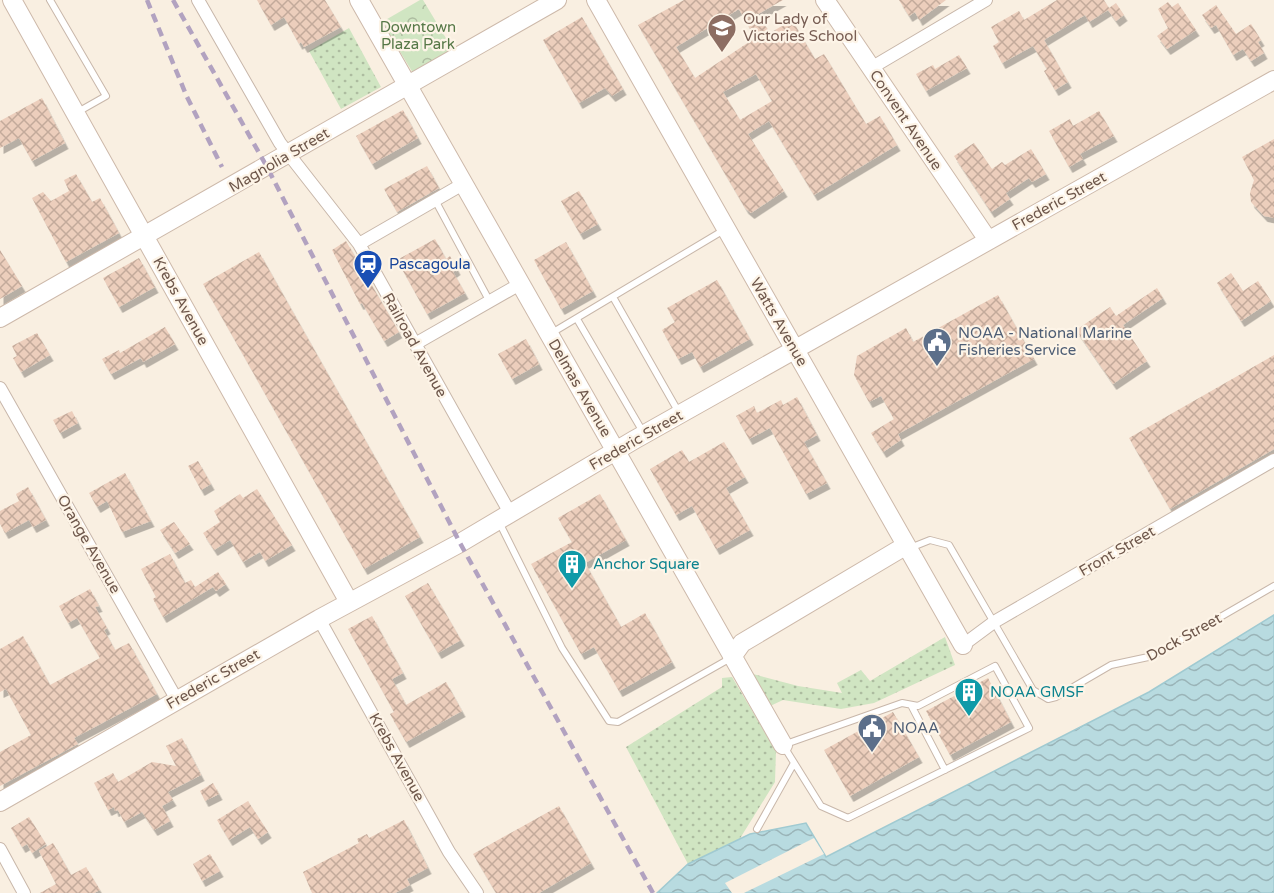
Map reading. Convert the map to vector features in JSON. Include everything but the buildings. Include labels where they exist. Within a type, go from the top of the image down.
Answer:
[{"type":"street","name":"Railroad Avenue","points":[[198,0],[288,154],[359,244],[415,344],[504,516]]},
{"type":"street","name":"Delmas Avenue","points":[[358,0],[783,745]]},
{"type":"street","name":"Magnolia Street","points":[[0,318],[556,0]]},
{"type":"street","name":"Watts Avenue","points":[[596,0],[963,645]]},
{"type":"street","name":"Convent Avenue","points":[[825,0],[988,240]]},
{"type":"street","points":[[871,68],[986,0]]},
{"type":"street","name":"Krebs Avenue","points":[[16,3],[349,602]]},
{"type":"street","name":"Frederic Street","points":[[0,802],[680,414],[1274,80]]},
{"type":"street","points":[[359,244],[463,184]]},
{"type":"street","points":[[415,344],[520,284]]},
{"type":"street","name":"Orange Avenue","points":[[0,388],[177,700]]},
{"type":"street","name":"Front Street","points":[[963,645],[994,622],[1274,460]]},
{"type":"street","points":[[732,657],[742,643],[906,548]]},
{"type":"street","name":"Krebs Avenue","points":[[320,619],[449,852],[477,893]]},
{"type":"street","points":[[0,849],[24,893]]},
{"type":"lane","points":[[50,0],[106,96],[76,114]]},
{"type":"lane","points":[[435,200],[490,302]]},
{"type":"lane","points":[[550,335],[726,229]]},
{"type":"lane","points":[[613,297],[680,414]]},
{"type":"lane","points":[[577,319],[644,435]]},
{"type":"lane","points":[[504,516],[562,648],[609,721],[618,722],[732,657]]},
{"type":"lane","points":[[906,548],[930,540],[949,545],[994,622]]},
{"type":"lane","name":"Dock Street","points":[[994,622],[1034,690],[1048,699],[1056,697],[1111,665],[1153,656],[1274,586]]},
{"type":"lane","points":[[783,745],[902,703],[918,706],[995,666],[1029,728],[945,770],[911,705]]},
{"type":"lane","name":"Delmas Avenue","points":[[783,745],[821,806],[849,818],[945,770]]},
{"type":"lane","points":[[757,829],[794,763]]},
{"type":"green space","name":"Downtown Plaza Park","points":[[423,0],[453,50],[413,73],[382,22]]},
{"type":"green space","points":[[349,28],[381,87],[341,109],[309,51]]},
{"type":"green space","points":[[945,637],[955,665],[874,703],[841,709],[783,700],[768,707],[753,674],[798,686],[842,693],[837,683],[861,670],[870,681]]},
{"type":"green space","points":[[732,677],[776,751],[775,782],[739,840],[688,864],[626,747],[722,687],[722,678]]},
{"type":"water","points":[[1274,615],[1274,893],[657,893],[688,864],[750,834],[806,823],[826,857],[1149,692]]},
{"type":"pier","points":[[814,838],[824,854],[744,893],[732,893],[725,883]]},
{"type":"railway","points":[[147,0],[187,97],[222,167]]},
{"type":"railway","points":[[173,0],[267,167],[460,543],[653,893]]},
{"type":"place","name":"Our Lady of Victories School","points":[[722,54]]},
{"type":"place","name":"Pascagoula","points":[[368,290]]},
{"type":"place","name":"NOAA - National Marine Fisheries Service","points":[[937,368]]},
{"type":"place","name":"Anchor Square","points":[[572,590]]},
{"type":"place","name":"NOAA GMSF","points":[[969,718]]},
{"type":"place","name":"NOAA","points":[[872,754]]}]
